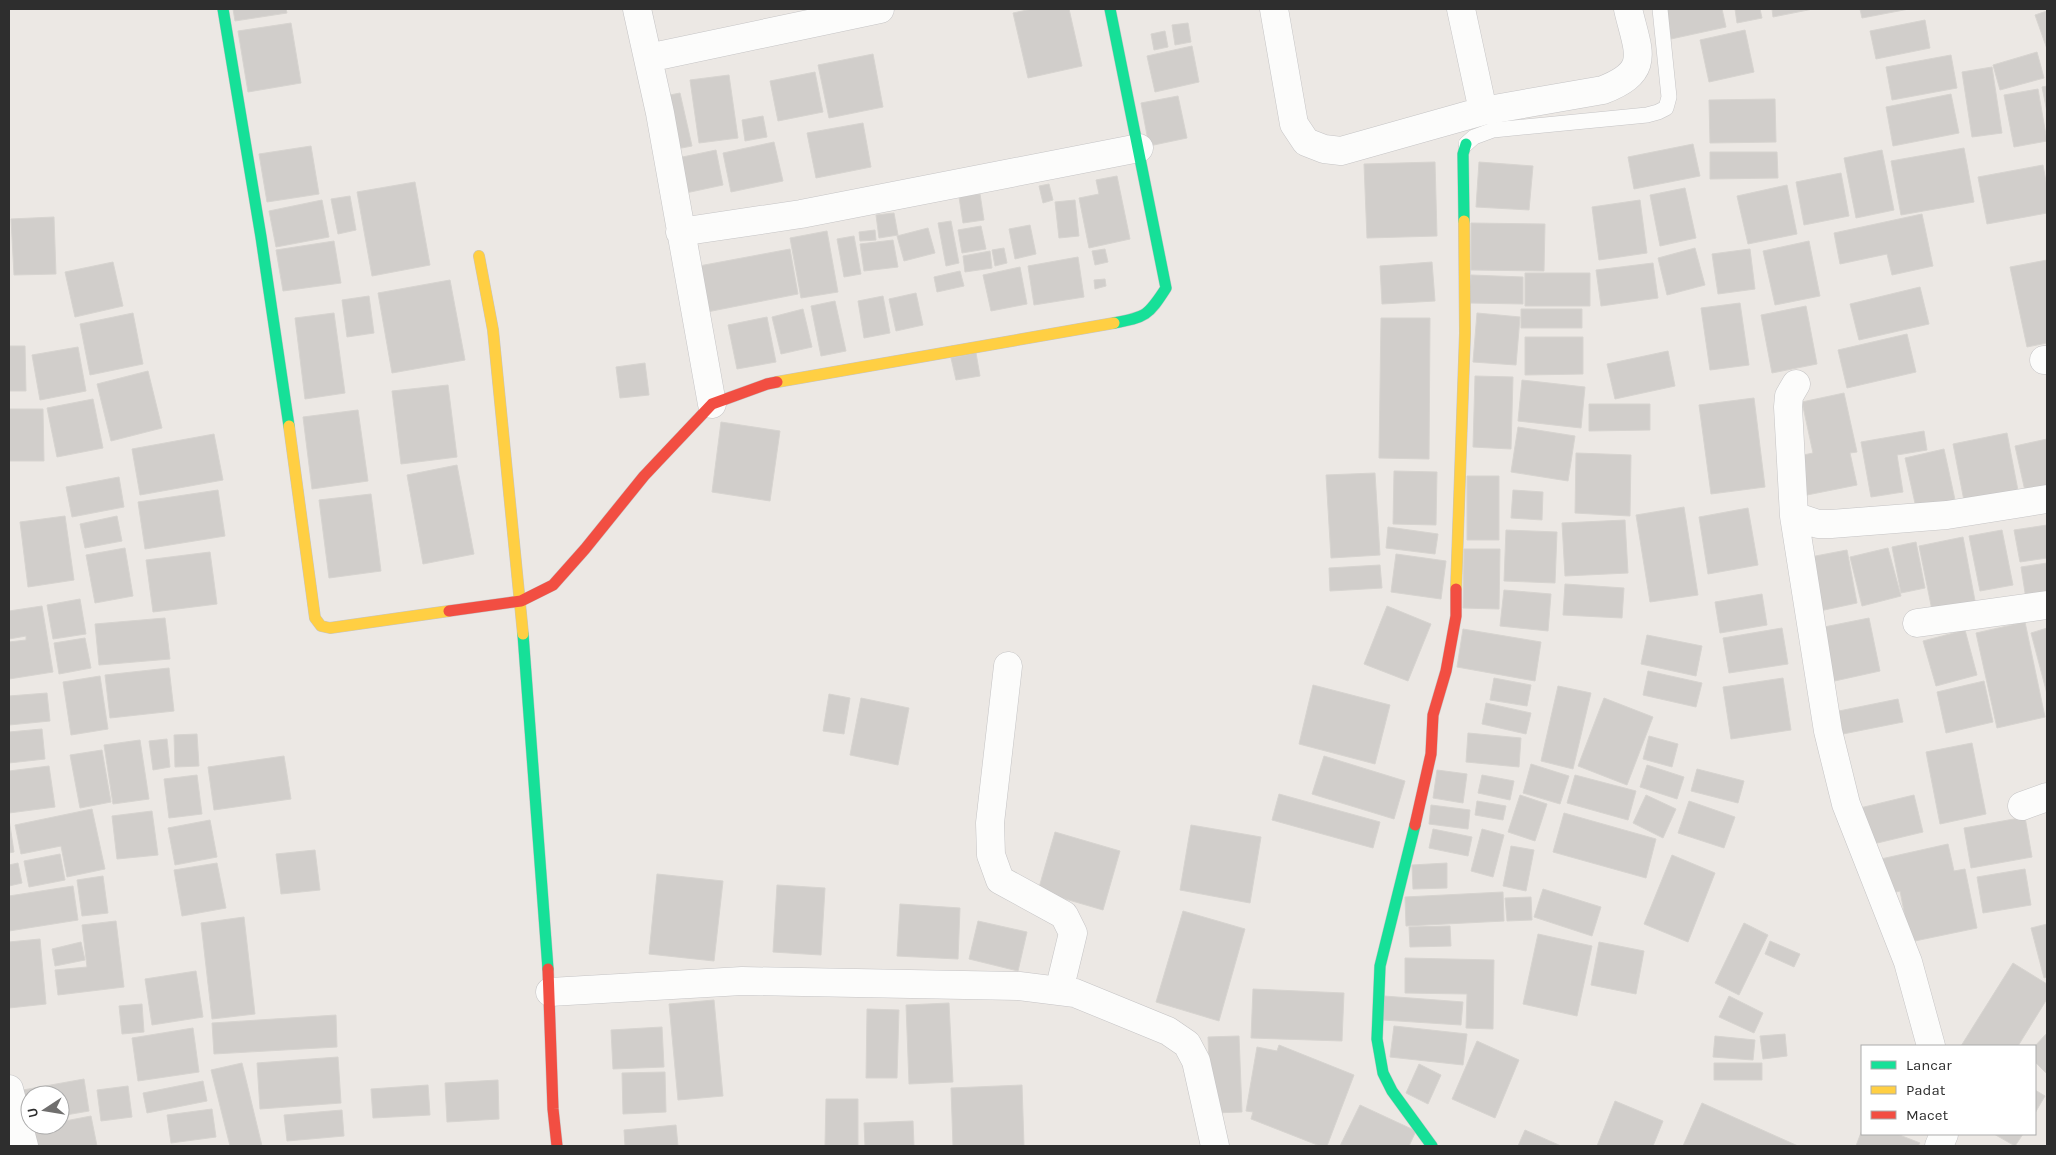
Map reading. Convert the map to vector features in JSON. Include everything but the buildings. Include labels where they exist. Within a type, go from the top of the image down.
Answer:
[{"type":"street","points":[[223,9],[239,99],[289,422],[315,618],[321,626],[330,628],[521,601],[553,585],[644,476],[712,404],[767,384],[1140,318],[1154,307],[1166,288],[1110,9]]},
{"type":"street","points":[[637,9],[660,113],[712,404]]},
{"type":"street","points":[[648,58],[880,9]]},
{"type":"street","points":[[1274,9],[1294,124],[1306,142],[1324,149],[1341,150],[1483,111],[1603,90],[1620,83],[1633,74],[1638,63],[1628,9]]},
{"type":"street","points":[[1461,9],[1483,111]]},
{"type":"street","points":[[1432,1146],[1392,1091],[1382,1073],[1377,1039],[1380,966],[1421,800],[1430,754],[1433,715],[1446,671],[1456,616],[1456,564],[1465,333],[1463,154],[1466,144]]},
{"type":"street","points":[[680,232],[801,214],[1139,148]]},
{"type":"street","points":[[479,256],[493,330],[521,601],[550,992],[553,1109],[557,1146]]},
{"type":"street","points":[[1796,384],[1789,396],[1788,407],[1794,516],[1828,731],[1846,804],[1908,962],[1931,1045]]},
{"type":"street","points":[[1794,516],[1818,524],[1831,524],[1947,515],[2047,499]]},
{"type":"street","points":[[1917,623],[2047,605]]},
{"type":"street","points":[[1008,666],[990,823],[991,856],[1000,880],[1064,915],[1073,933],[1059,991]]},
{"type":"street","points":[[550,992],[742,981],[1019,986],[1075,993],[1168,1031],[1187,1044],[1196,1061],[1215,1146]]},
{"type":"street","points":[[9,1089],[24,1146]]},
{"type":"lane","points":[[1466,144],[1474,137],[1493,130],[1646,115],[1666,108],[1669,97],[1660,9]]},
{"type":"traffic: fast","points":[[223,9],[261,237],[289,426]]},
{"type":"traffic: fast","points":[[1110,9],[1166,288],[1145,314],[1114,323]]},
{"type":"traffic: fast","points":[[1464,221],[1463,154],[1466,144]]},
{"type":"traffic: fast","points":[[523,634],[548,969]]},
{"type":"traffic: fast","points":[[1415,825],[1380,966],[1377,1039],[1383,1073],[1392,1091],[1432,1146]]},
{"type":"traffic: slow","points":[[1456,589],[1465,333],[1464,221]]},
{"type":"traffic: slow","points":[[479,256],[493,330],[523,634]]},
{"type":"traffic: slow","points":[[777,382],[1114,323]]},
{"type":"traffic: slow","points":[[289,426],[315,618],[321,626],[330,628],[449,611]]},
{"type":"traffic: jam","points":[[449,611],[521,601],[553,585],[644,476],[712,404],[777,382]]},
{"type":"traffic: jam","points":[[1415,825],[1431,754],[1433,715],[1446,671],[1456,616],[1456,589]]},
{"type":"traffic: jam","points":[[548,969],[553,1109],[557,1146]]}]
